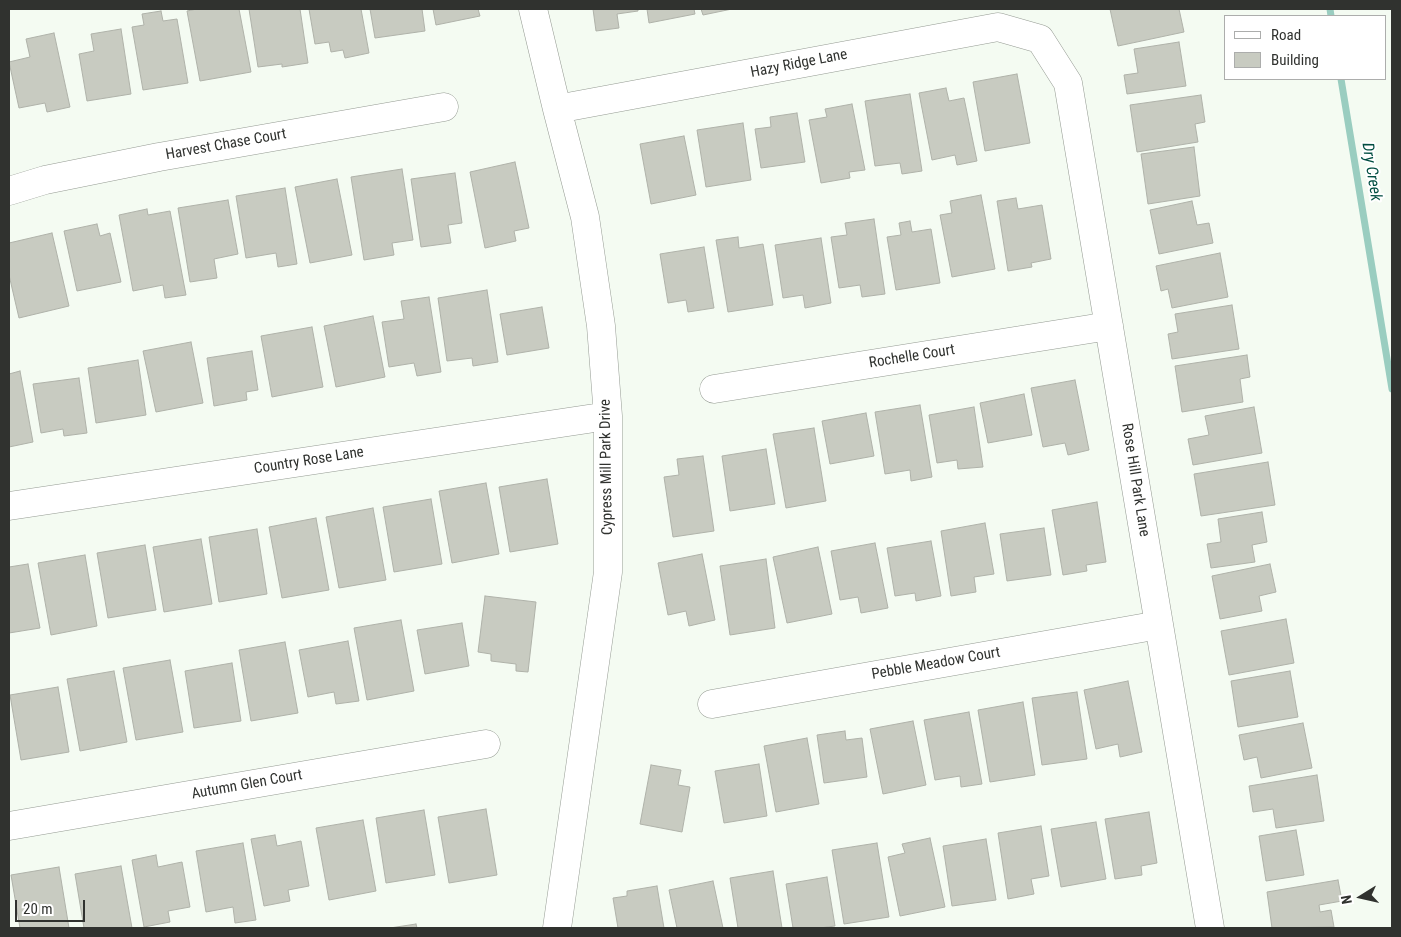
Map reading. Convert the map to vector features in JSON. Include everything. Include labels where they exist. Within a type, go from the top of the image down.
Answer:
[{"type":"street","name":"Cypress Mill Park Drive","points":[[533,9],[585,217],[601,326],[608,416],[608,572],[557,928]]},
{"type":"street","name":"Hazy Ridge Lane","points":[[557,109],[998,27],[1040,39]]},
{"type":"street","name":"Rose Hill Park Lane","points":[[1040,39],[1068,83],[1210,928]]},
{"type":"street","name":"Harvest Chase Court","points":[[9,191],[45,180],[159,157],[444,107]]},
{"type":"street","name":"Rochelle Court","points":[[714,389],[1109,326]]},
{"type":"street","name":"Country Rose Lane","points":[[9,506],[608,416]]},
{"type":"street","name":"Pebble Meadow Court","points":[[712,704],[1159,625]]},
{"type":"street","name":"Autumn Glen Court","points":[[9,826],[486,744]]},
{"type":"building","points":[[197,9],[239,9],[251,72],[200,81],[187,11]]},
{"type":"building","points":[[249,9],[300,9],[308,63],[282,67],[282,64],[258,67]]},
{"type":"building","points":[[309,9],[361,9],[369,53],[345,58],[343,50],[331,52],[329,42],[315,44]]},
{"type":"building","points":[[370,9],[422,9],[425,31],[375,38]]},
{"type":"building","points":[[433,9],[478,9],[480,16],[436,25]]},
{"type":"building","points":[[593,9],[638,9],[638,11],[617,14],[619,28],[596,31]]},
{"type":"building","points":[[647,9],[694,9],[695,14],[649,23]]},
{"type":"building","points":[[701,9],[732,9],[703,15]]},
{"type":"building","points":[[1110,9],[1179,9],[1184,32],[1118,46]]},
{"type":"building","points":[[161,11],[163,21],[177,19],[188,83],[143,90],[132,27],[144,25],[142,14]]},
{"type":"building","points":[[121,29],[131,94],[87,101],[79,54],[94,51],[91,34]]},
{"type":"building","points":[[54,33],[70,107],[47,112],[45,103],[19,108],[9,62],[30,57],[26,39]]},
{"type":"building","points":[[1179,42],[1186,86],[1127,94],[1124,75],[1138,73],[1134,49]]},
{"type":"building","points":[[1017,74],[1030,143],[985,151],[973,82]]},
{"type":"building","points":[[946,88],[949,101],[964,98],[977,161],[957,165],[955,155],[932,160],[919,93]]},
{"type":"building","points":[[910,94],[922,171],[902,174],[900,163],[875,166],[865,101]]},
{"type":"building","points":[[1201,95],[1205,122],[1195,124],[1198,142],[1137,152],[1130,105]]},
{"type":"building","points":[[852,104],[865,170],[849,172],[850,178],[821,183],[809,120],[827,117],[825,109]]},
{"type":"building","points":[[797,113],[805,162],[761,168],[755,129],[771,127],[770,117]]},
{"type":"building","points":[[743,123],[751,180],[706,187],[697,130]]},
{"type":"building","points":[[684,136],[696,195],[651,204],[640,144]]},
{"type":"building","points":[[1194,147],[1200,196],[1148,204],[1141,154]]},
{"type":"building","points":[[515,162],[529,228],[514,231],[516,241],[485,248],[470,172]]},
{"type":"building","points":[[402,169],[413,240],[392,243],[394,255],[364,260],[351,177]]},
{"type":"building","points":[[455,173],[462,223],[448,225],[451,243],[421,247],[411,179]]},
{"type":"building","points":[[337,179],[352,255],[310,263],[295,187]]},
{"type":"building","points":[[285,188],[297,264],[278,267],[276,253],[246,258],[236,196]]},
{"type":"building","points":[[981,195],[995,269],[952,277],[940,215],[952,213],[950,201]]},
{"type":"building","points":[[1016,198],[1018,209],[1042,205],[1051,259],[1031,263],[1032,267],[1008,271],[997,201]]},
{"type":"building","points":[[228,200],[238,254],[214,259],[217,278],[190,282],[178,208]]},
{"type":"building","points":[[1192,201],[1197,225],[1209,223],[1213,243],[1159,254],[1150,210]]},
{"type":"building","points":[[147,209],[148,215],[170,211],[186,295],[165,298],[163,285],[133,291],[119,215]]},
{"type":"building","points":[[874,219],[885,294],[862,297],[860,285],[839,288],[831,237],[847,235],[845,223]]},
{"type":"building","points":[[910,221],[912,232],[931,229],[940,283],[896,290],[887,237],[901,235],[899,223]]},
{"type":"building","points":[[97,224],[100,236],[110,233],[121,282],[77,291],[64,231]]},
{"type":"building","points":[[52,233],[69,306],[19,318],[9,275],[9,243]]},
{"type":"building","points":[[738,237],[739,248],[763,244],[773,305],[728,312],[716,240]]},
{"type":"building","points":[[821,238],[831,303],[805,308],[803,295],[783,298],[775,245]]},
{"type":"building","points":[[704,247],[714,308],[688,312],[686,300],[668,303],[660,254]]},
{"type":"building","points":[[1220,253],[1228,297],[1172,308],[1168,289],[1161,291],[1156,266]]},
{"type":"building","points":[[487,290],[498,362],[473,366],[472,358],[447,361],[438,298]]},
{"type":"building","points":[[429,297],[441,372],[417,376],[414,363],[389,367],[382,322],[404,319],[401,301]]},
{"type":"building","points":[[1232,305],[1239,349],[1172,359],[1168,334],[1178,332],[1175,314]]},
{"type":"building","points":[[542,307],[549,348],[507,355],[500,314]]},
{"type":"building","points":[[373,316],[385,377],[336,387],[324,326]]},
{"type":"building","points":[[312,327],[323,387],[272,397],[261,336]]},
{"type":"building","points":[[191,342],[203,403],[156,412],[143,351]]},
{"type":"building","points":[[252,351],[258,390],[246,392],[247,400],[214,406],[207,358]]},
{"type":"building","points":[[1247,355],[1250,377],[1240,379],[1243,402],[1182,412],[1175,366]]},
{"type":"building","points":[[138,360],[146,415],[96,423],[88,368]]},
{"type":"building","points":[[20,371],[33,442],[9,447],[9,374]]},
{"type":"building","points":[[79,378],[87,433],[64,436],[63,429],[41,433],[33,384]]},
{"type":"building","points":[[1075,380],[1089,450],[1068,455],[1065,443],[1043,447],[1031,388]]},
{"type":"building","points":[[1024,394],[1032,435],[988,443],[980,403]]},
{"type":"building","points":[[920,405],[932,477],[911,481],[910,470],[885,474],[875,412]]},
{"type":"building","points":[[974,407],[983,467],[958,469],[957,460],[937,463],[929,415]]},
{"type":"building","points":[[1254,407],[1262,453],[1193,465],[1188,439],[1209,435],[1205,416]]},
{"type":"building","points":[[866,413],[874,456],[830,464],[822,421]]},
{"type":"building","points":[[814,428],[826,501],[786,508],[773,434]]},
{"type":"building","points":[[766,449],[775,504],[730,511],[722,456]]},
{"type":"building","points":[[703,456],[714,531],[673,537],[664,477],[679,475],[677,459]]},
{"type":"building","points":[[1268,462],[1275,505],[1201,516],[1194,474]]},
{"type":"building","points":[[547,479],[558,544],[510,552],[499,487]]},
{"type":"building","points":[[486,483],[499,554],[452,563],[439,491]]},
{"type":"building","points":[[431,499],[442,564],[394,572],[383,507]]},
{"type":"building","points":[[1097,502],[1106,562],[1086,565],[1087,571],[1063,575],[1052,510]]},
{"type":"building","points":[[373,508],[386,580],[339,588],[326,517]]},
{"type":"building","points":[[1262,512],[1267,542],[1252,545],[1255,562],[1211,568],[1207,544],[1221,542],[1218,519]]},
{"type":"building","points":[[316,518],[329,590],[282,598],[269,527]]},
{"type":"building","points":[[985,523],[994,574],[974,577],[976,592],[951,596],[941,531]]},
{"type":"building","points":[[1044,528],[1051,575],[1007,581],[1000,534]]},
{"type":"building","points":[[257,529],[267,594],[219,602],[209,537]]},
{"type":"building","points":[[201,539],[212,604],[164,612],[153,547]]},
{"type":"building","points":[[931,541],[941,596],[916,601],[915,593],[895,596],[887,548]]},
{"type":"building","points":[[875,543],[888,608],[861,613],[858,597],[840,600],[831,551]]},
{"type":"building","points":[[145,545],[156,610],[108,618],[97,553]]},
{"type":"building","points":[[818,547],[832,614],[787,623],[773,557]]},
{"type":"building","points":[[702,554],[715,620],[689,626],[686,611],[668,615],[658,563]]},
{"type":"building","points":[[85,555],[97,626],[51,635],[38,563]]},
{"type":"building","points":[[766,559],[775,628],[730,635],[720,566]]},
{"type":"building","points":[[28,564],[40,628],[9,633],[9,567]]},
{"type":"building","points":[[1270,564],[1276,592],[1259,596],[1262,611],[1220,619],[1212,576]]},
{"type":"building","points":[[485,596],[536,602],[528,672],[516,671],[516,664],[491,661],[491,654],[478,652]]},
{"type":"building","points":[[1286,619],[1294,663],[1229,675],[1221,631]]},
{"type":"building","points":[[401,620],[414,691],[367,700],[354,628]]},
{"type":"building","points":[[462,623],[469,666],[425,674],[417,630]]},
{"type":"building","points":[[348,641],[359,701],[336,704],[334,692],[308,697],[299,650]]},
{"type":"building","points":[[285,642],[298,713],[251,721],[239,650]]},
{"type":"building","points":[[170,660],[183,732],[136,740],[123,668]]},
{"type":"building","points":[[232,663],[241,721],[194,728],[185,671]]},
{"type":"building","points":[[114,671],[127,742],[80,751],[67,679]]},
{"type":"building","points":[[1290,671],[1298,717],[1238,727],[1231,681]]},
{"type":"building","points":[[1128,681],[1142,752],[1120,757],[1118,744],[1096,749],[1084,690]]},
{"type":"building","points":[[58,687],[69,752],[21,760],[10,695]]},
{"type":"building","points":[[1077,692],[1087,759],[1042,765],[1032,698]]},
{"type":"building","points":[[1023,702],[1035,775],[990,782],[978,710]]},
{"type":"building","points":[[969,712],[982,784],[961,787],[960,776],[935,780],[924,720]]},
{"type":"building","points":[[913,721],[926,785],[883,794],[870,729]]},
{"type":"building","points":[[1303,723],[1312,768],[1261,778],[1257,757],[1244,760],[1239,735]]},
{"type":"building","points":[[845,731],[846,740],[862,738],[867,777],[824,783],[817,735]]},
{"type":"building","points":[[807,738],[819,804],[776,812],[764,746]]},
{"type":"building","points":[[759,764],[767,816],[724,823],[715,771]]},
{"type":"building","points":[[651,765],[681,770],[678,785],[690,787],[682,832],[640,824]]},
{"type":"building","points":[[1317,775],[1324,821],[1276,828],[1273,809],[1253,812],[1249,786]]},
{"type":"building","points":[[486,809],[497,875],[449,883],[438,817]]},
{"type":"building","points":[[424,810],[435,875],[386,883],[376,818]]},
{"type":"building","points":[[1149,812],[1157,863],[1141,866],[1142,875],[1115,879],[1105,819]]},
{"type":"building","points":[[363,820],[376,891],[329,900],[316,828]]},
{"type":"building","points":[[1096,822],[1106,879],[1061,887],[1051,829]]},
{"type":"building","points":[[1041,826],[1049,876],[1031,879],[1034,894],[1008,899],[998,833]]},
{"type":"building","points":[[1296,830],[1304,875],[1266,881],[1259,836]]},
{"type":"building","points":[[275,835],[277,846],[301,841],[309,886],[288,890],[290,901],[264,906],[251,839]]},
{"type":"building","points":[[930,838],[945,907],[900,916],[888,857],[905,853],[902,844]]},
{"type":"building","points":[[986,839],[996,900],[952,906],[943,846]]},
{"type":"building","points":[[243,843],[256,920],[235,923],[233,907],[206,912],[196,851]]},
{"type":"building","points":[[877,843],[889,917],[844,924],[832,850]]},
{"type":"building","points":[[156,855],[158,867],[182,862],[190,907],[168,911],[170,922],[144,927],[132,860]]},
{"type":"building","points":[[121,866],[132,928],[84,928],[75,874]]},
{"type":"building","points":[[59,867],[69,928],[20,928],[11,875]]},
{"type":"building","points":[[773,871],[782,928],[738,928],[730,878]]},
{"type":"building","points":[[827,877],[835,926],[793,928],[786,884]]},
{"type":"building","points":[[1338,880],[1342,901],[1319,905],[1320,912],[1331,910],[1334,927],[1272,928],[1267,892]]},
{"type":"building","points":[[713,881],[723,928],[677,928],[669,890]]},
{"type":"building","points":[[657,886],[664,928],[618,928],[613,898],[627,896],[627,891]]},
{"type":"building","points":[[416,924],[417,928],[390,928]]},
{"type":"waterway","name":"Dry Creek","points":[[1330,9],[1331,15]]},
{"type":"waterway","name":"Dry Creek","points":[[1341,80],[1392,389]]}]
